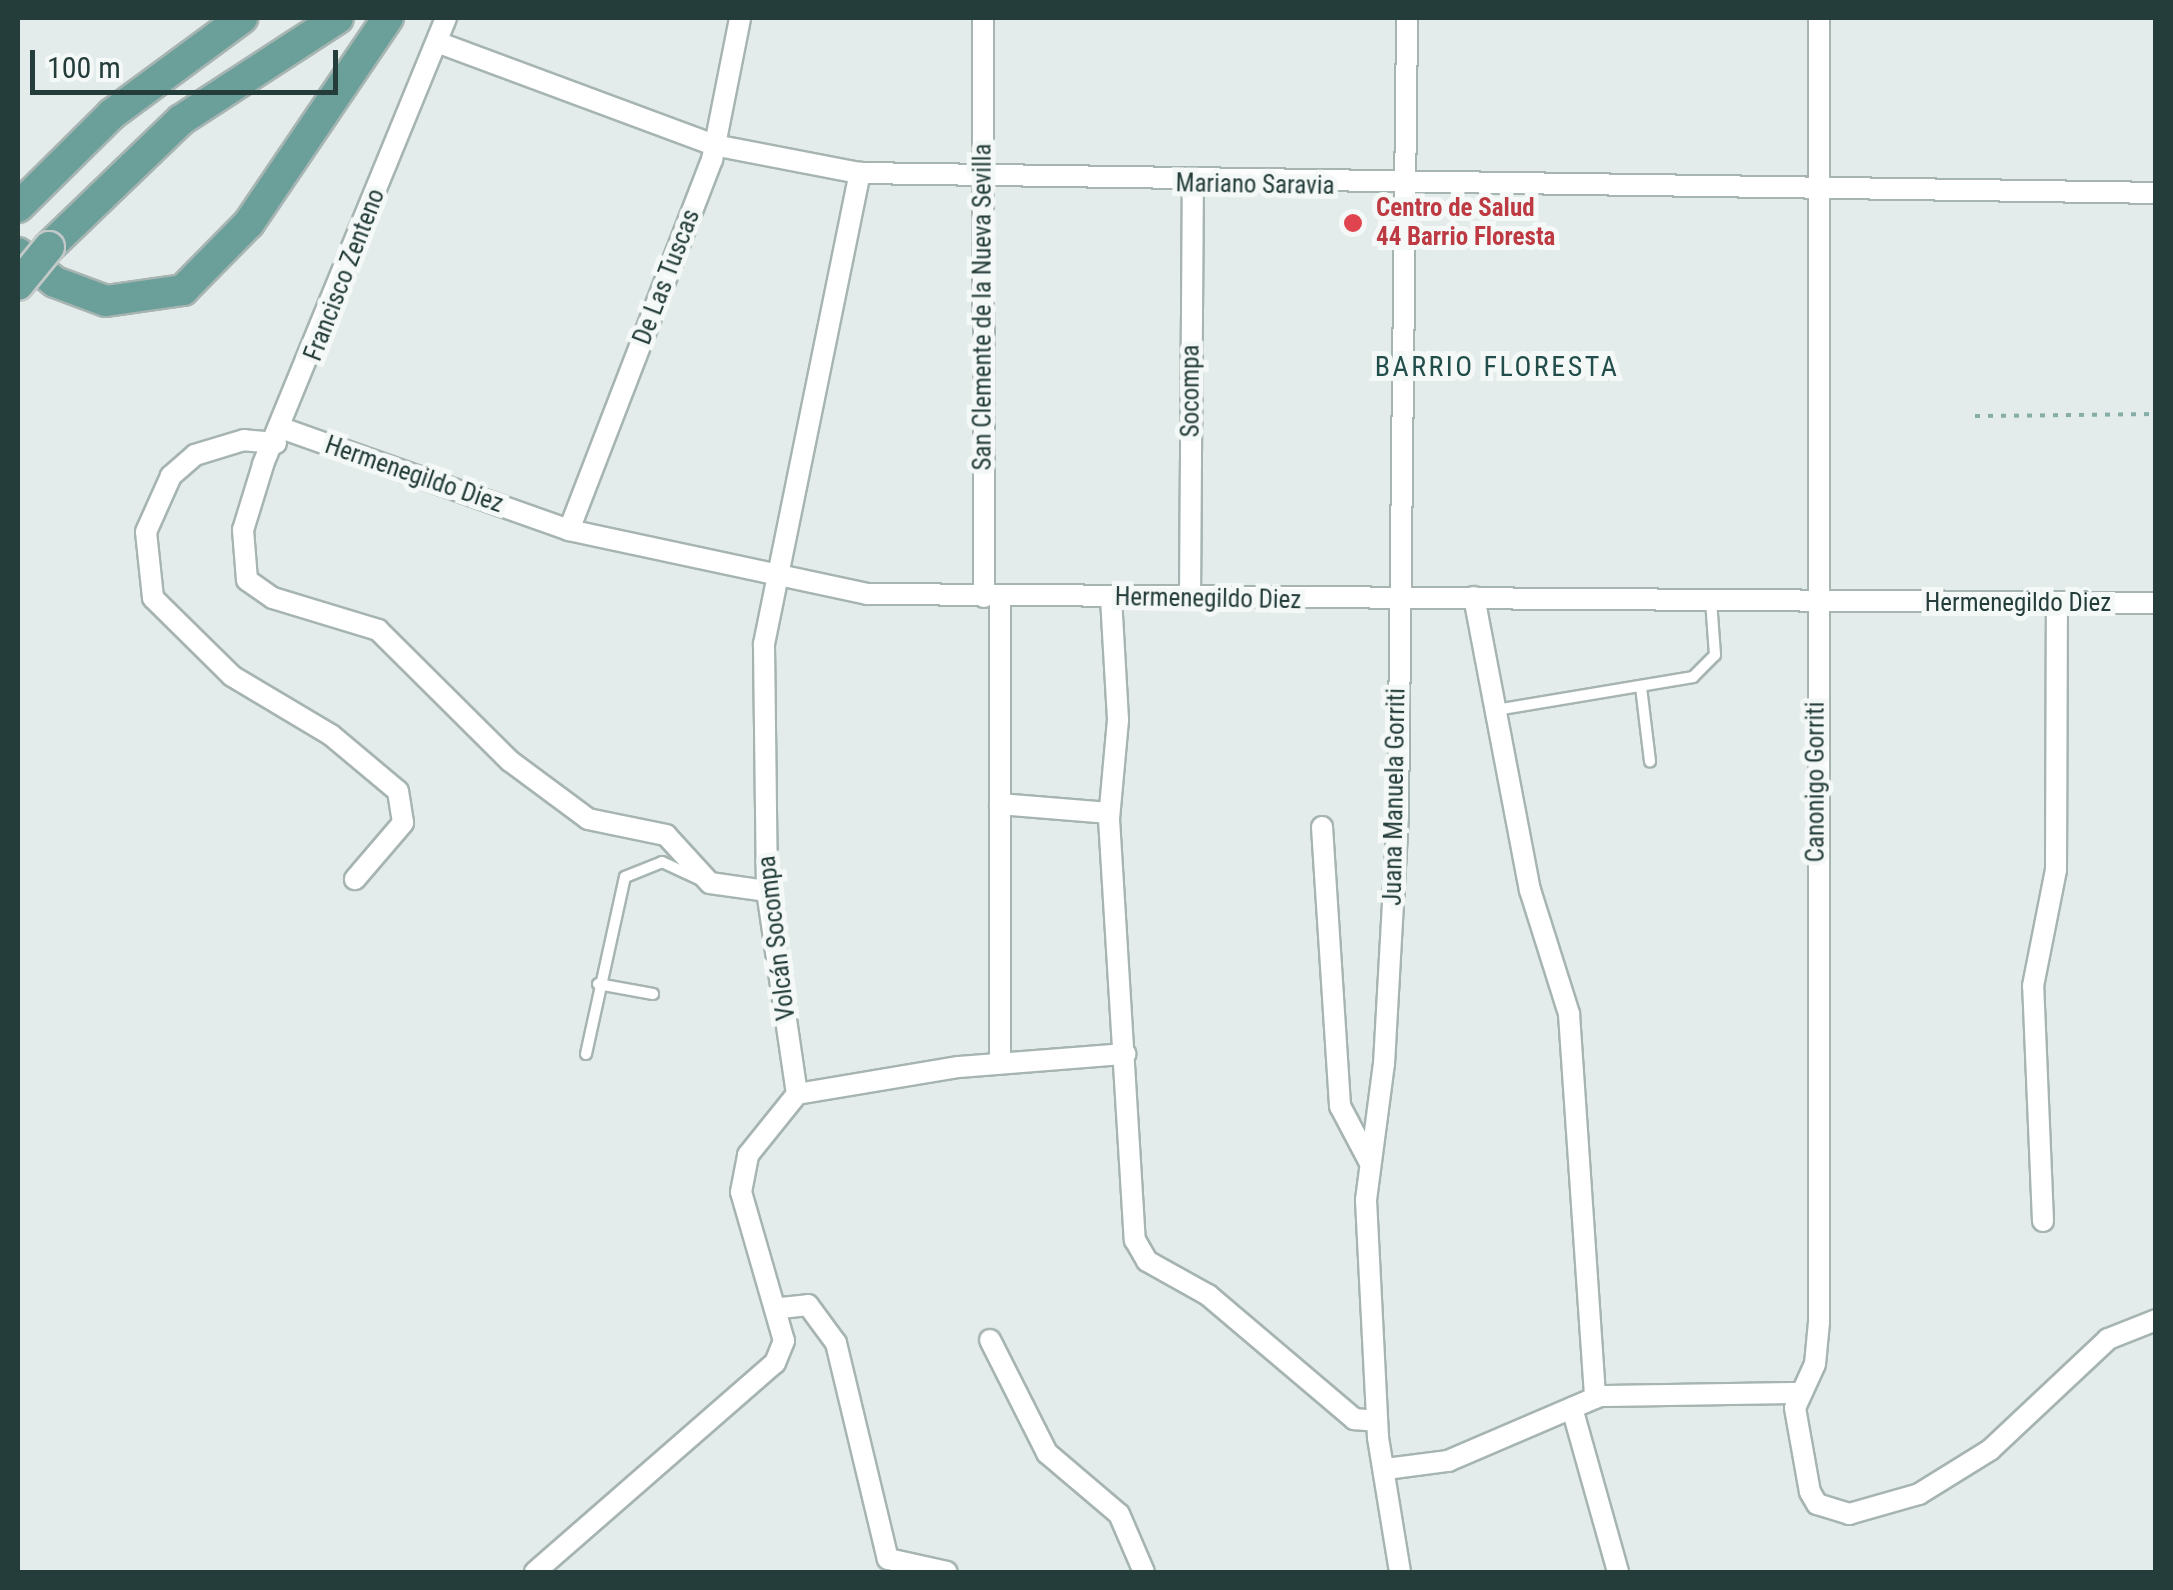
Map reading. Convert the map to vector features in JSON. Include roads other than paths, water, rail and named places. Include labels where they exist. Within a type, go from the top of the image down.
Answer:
[{"type":"main road","points":[[18,207],[112,114],[242,18]]},
{"type":"main road","points":[[18,285],[49,247],[180,120],[338,18]]},
{"type":"main road","points":[[18,253],[55,282],[106,301],[183,290],[250,222],[388,18]]},
{"type":"street","name":"Francisco Zenteno","points":[[446,18],[243,530],[242,562],[256,588],[378,630],[542,788],[588,819],[675,839],[710,882]]},
{"type":"street","name":"De Las Tuscas","points":[[570,530],[714,146],[740,18]]},
{"type":"street","name":"San Clemente de la Nueva Sevilla","points":[[983,18],[992,597],[1000,804],[1000,1062]]},
{"type":"street","name":"Juana Manuela Gorriti","points":[[1400,1572],[1377,1421],[1369,1161],[1384,1064],[1398,816],[1395,599],[1407,18]]},
{"type":"street","name":"Canonigo Gorriti","points":[[1819,18],[1815,602],[1819,1322],[1815,1364],[1798,1393],[1804,1479],[1817,1504],[1849,1514],[1919,1494],[1990,1450],[2085,1356],[2156,1320]]},
{"type":"street","name":"Mariano Saravia","points":[[437,42],[714,146],[860,173],[1193,184],[1817,186],[2156,193]]},
{"type":"street","name":"Volcán Socompa","points":[[797,1094],[767,891],[761,686],[775,579],[860,173]]},
{"type":"street","name":"Socompa","points":[[1190,598],[1193,184]]},
{"type":"street","name":"Hermenegildo Diez","points":[[280,436],[570,530],[775,579],[992,597],[2156,604]]},
{"type":"street","points":[[280,436],[244,440],[195,455],[171,476],[146,532],[153,598],[232,676],[330,735],[398,791],[403,824],[355,879]]},
{"type":"street","points":[[1474,597],[1530,890],[1569,1014],[1594,1398]]},
{"type":"street","points":[[1111,598],[1118,720],[1109,814],[1141,1253],[1208,1295],[1354,1418],[1377,1421]]},
{"type":"street","points":[[2043,1221],[2033,986],[2056,870],[2057,602]]},
{"type":"street","points":[[1000,804],[1109,814]]},
{"type":"street","points":[[1322,827],[1340,1106],[1369,1161]]},
{"type":"street","points":[[710,882],[767,891]]},
{"type":"street","points":[[538,1571],[775,1363],[781,1308],[746,1218],[742,1174],[773,1113],[797,1094],[1000,1062],[1125,1054]]},
{"type":"street","points":[[781,1308],[808,1305],[836,1343],[881,1566],[947,1572]]},
{"type":"street","points":[[990,1340],[1047,1453],[1118,1514],[1144,1572]]},
{"type":"street","points":[[1386,1470],[1448,1460],[1594,1398],[1798,1393]]},
{"type":"street","points":[[1572,1408],[1618,1572]]},
{"type":"lane","points":[[1496,710],[1693,676],[1713,658],[1711,601]]},
{"type":"lane","points":[[1641,687],[1650,761]]},
{"type":"lane","points":[[586,1054],[598,984],[625,877],[662,862],[710,882]]},
{"type":"lane","points":[[598,984],[653,994]]},
{"type":"place","name":"Centro de Salud 44 Barrio Floresta","points":[[1353,223]]},
{"type":"district","name":"BARRIO FLORESTA","points":[[1497,367]]}]
